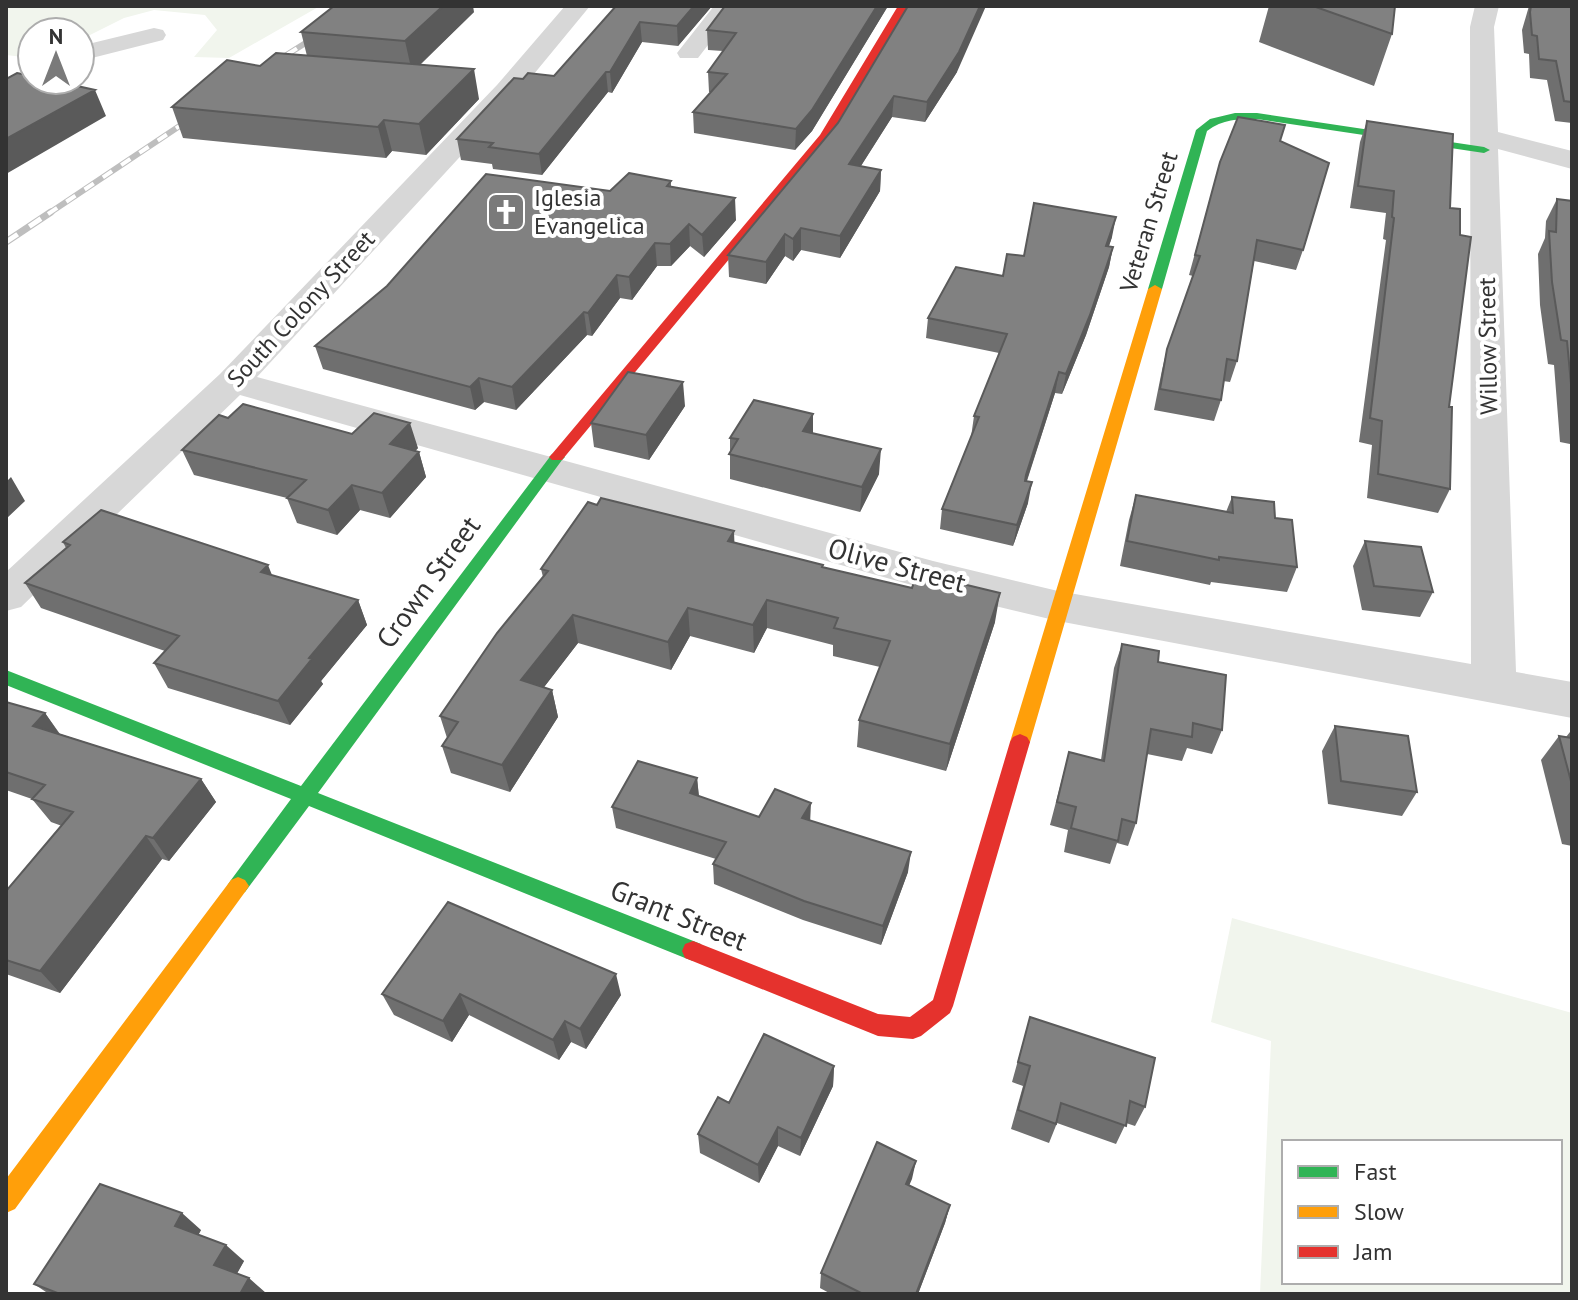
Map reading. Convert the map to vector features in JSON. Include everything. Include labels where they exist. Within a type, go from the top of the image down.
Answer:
[{"type":"street","name":"South Colony Street","points":[[6,596],[233,382],[506,91],[578,6]]},
{"type":"street","points":[[689,53],[726,6]]},
{"type":"street","name":"Crown Street","points":[[6,1200],[546,470],[825,137],[903,6]]},
{"type":"street","name":"Willow Street","points":[[1487,6],[1482,27],[1494,687]]},
{"type":"street","points":[[96,48],[154,35]]},
{"type":"street","points":[[477,88],[506,91]]},
{"type":"street","name":"Veteran Street","points":[[1058,606],[1202,130],[1212,120],[1233,115],[1257,116],[1484,143]]},
{"type":"street","points":[[1484,143],[1572,160]]},
{"type":"street","name":"Olive Street","points":[[233,382],[918,572],[1058,606],[1572,700]]},
{"type":"street","name":"Grant Street","points":[[6,677],[878,1025],[913,1028],[942,1006],[1058,606]]},
{"type":"shaded area","points":[[6,6],[320,6],[229,58],[194,57],[217,30],[205,15],[154,10],[124,18],[96,32],[96,16],[16,16],[16,56],[6,55]]},
{"type":"shaded area","points":[[1232,918],[1572,1013],[1572,1294],[1260,1294],[1271,1041],[1211,1022]]},
{"type":"building","points":[[334,6],[443,6],[405,41],[301,32]]},
{"type":"building","points":[[616,6],[694,6],[677,26],[640,22],[610,72],[606,72],[539,154],[489,147],[493,143],[457,139],[514,78],[523,79],[528,73],[554,76]]},
{"type":"building","points":[[725,6],[877,6],[812,110],[796,129],[693,112],[727,74],[708,72],[736,33],[707,30]]},
{"type":"building","points":[[908,6],[980,6],[959,52],[927,102],[894,96],[849,164],[881,170],[840,236],[801,228],[793,239],[785,234],[766,262],[728,255],[838,123]]},
{"type":"building","points":[[1313,6],[1395,6],[1392,34]]},
{"type":"building","points":[[1531,6],[1572,6],[1572,102],[1564,101],[1556,61],[1539,59],[1537,36],[1532,35]]},
{"type":"building","points":[[276,53],[474,69],[419,124],[384,120],[378,127],[172,107],[227,60],[260,66]]},
{"type":"building","points":[[16,74],[16,96],[84,96],[6,139],[6,79]]},
{"type":"building","points":[[1238,117],[1285,125],[1280,141],[1329,163],[1303,250],[1257,240],[1237,361],[1227,359],[1221,400],[1160,389],[1167,349],[1200,256],[1195,255],[1220,162]]},
{"type":"building","points":[[1367,121],[1453,134],[1450,208],[1460,209],[1460,235],[1471,237],[1449,407],[1452,407],[1450,489],[1378,474],[1382,421],[1370,418],[1394,218],[1394,191],[1358,186]]},
{"type":"building","points":[[629,173],[671,181],[667,186],[735,198],[702,235],[689,224],[670,244],[655,243],[629,277],[617,275],[588,313],[584,312],[512,387],[479,378],[470,387],[315,346],[387,286],[486,174],[610,191]]},
{"type":"building","points":[[1557,199],[1572,201],[1572,395],[1567,341],[1561,340],[1552,282],[1549,231],[1556,232]]},
{"type":"building","points":[[1034,203],[1116,217],[1106,246],[1113,247],[1090,315],[1066,374],[1059,372],[1026,475],[1025,481],[1032,482],[1017,525],[942,509],[979,417],[974,416],[1007,334],[928,318],[956,267],[1003,276],[1007,254],[1024,256]]},
{"type":"building","points":[[628,372],[683,382],[646,435],[591,423]]},
{"type":"building","points":[[754,400],[813,414],[803,431],[881,449],[862,487],[729,454],[738,439],[730,438]]},
{"type":"building","points":[[243,404],[352,434],[374,413],[410,423],[390,444],[419,452],[382,493],[352,485],[328,510],[287,498],[306,480],[182,450],[219,415],[228,418]]},
{"type":"building","points":[[1136,495],[1233,513],[1232,497],[1274,502],[1275,518],[1292,520],[1297,567],[1219,557],[1219,560],[1127,541]]},
{"type":"building","points":[[601,498],[734,531],[728,541],[822,567],[912,588],[917,573],[1000,593],[950,744],[859,720],[890,641],[834,628],[838,618],[767,600],[753,625],[688,608],[668,642],[573,615],[521,680],[552,690],[502,765],[442,746],[458,722],[440,716],[497,633],[548,571],[541,569],[588,502],[597,505]]},
{"type":"building","points":[[101,510],[268,565],[261,572],[358,600],[278,701],[154,663],[179,636],[25,583],[70,545],[63,542]]},
{"type":"building","points":[[1365,541],[1421,547],[1433,592],[1374,586]]},
{"type":"building","points":[[1122,644],[1159,651],[1158,662],[1226,675],[1222,730],[1193,723],[1192,737],[1151,729],[1136,823],[1122,819],[1118,841],[1071,828],[1076,807],[1057,802],[1069,752],[1104,761]]},
{"type":"building","points":[[6,702],[45,713],[33,726],[201,779],[153,838],[146,836],[40,971],[6,960],[6,891],[73,812],[32,799],[45,785],[6,772]]},
{"type":"building","points":[[1335,726],[1408,736],[1417,792],[1341,781]]},
{"type":"building","points":[[1559,736],[1572,738],[1572,785]]},
{"type":"building","points":[[638,761],[697,778],[690,793],[759,817],[775,789],[811,803],[802,818],[911,852],[883,926],[804,901],[713,864],[726,842],[612,807]]},
{"type":"building","points":[[448,902],[616,974],[580,1029],[565,1021],[553,1040],[460,994],[443,1021],[382,994]]},
{"type":"building","points":[[1030,1017],[1155,1058],[1145,1107],[1130,1101],[1126,1126],[1061,1103],[1056,1124],[1018,1110],[1030,1066],[1018,1062]]},
{"type":"building","points":[[764,1034],[834,1066],[801,1138],[778,1127],[758,1165],[698,1134],[718,1097],[729,1103]]},
{"type":"building","points":[[877,1142],[916,1161],[906,1184],[950,1205],[916,1294],[863,1294],[821,1273]]},
{"type":"building","points":[[100,1184],[182,1213],[175,1226],[226,1245],[214,1265],[249,1278],[240,1294],[60,1294],[34,1284]]},
{"type":"railway","points":[[269,66],[323,32]]},
{"type":"railway","points":[[48,214],[199,113]]},
{"type":"railway","points":[[6,242],[48,214]]},
{"type":"traffic: fast","points":[[1155,289],[1202,130],[1214,121],[1235,116],[1257,116],[1484,150]]},
{"type":"traffic: fast","points":[[238,886],[557,457]]},
{"type":"traffic: fast","points":[[6,677],[693,951]]},
{"type":"traffic: slow","points":[[1020,742],[1155,289]]},
{"type":"traffic: slow","points":[[6,1200],[238,886]]},
{"type":"traffic: jam","points":[[557,457],[825,137],[903,6]]},
{"type":"traffic: jam","points":[[693,951],[878,1025],[913,1028],[942,1006],[1020,742]]},
{"type":"place","name":"Iglesia Evangelica","points":[[506,212]]}]
